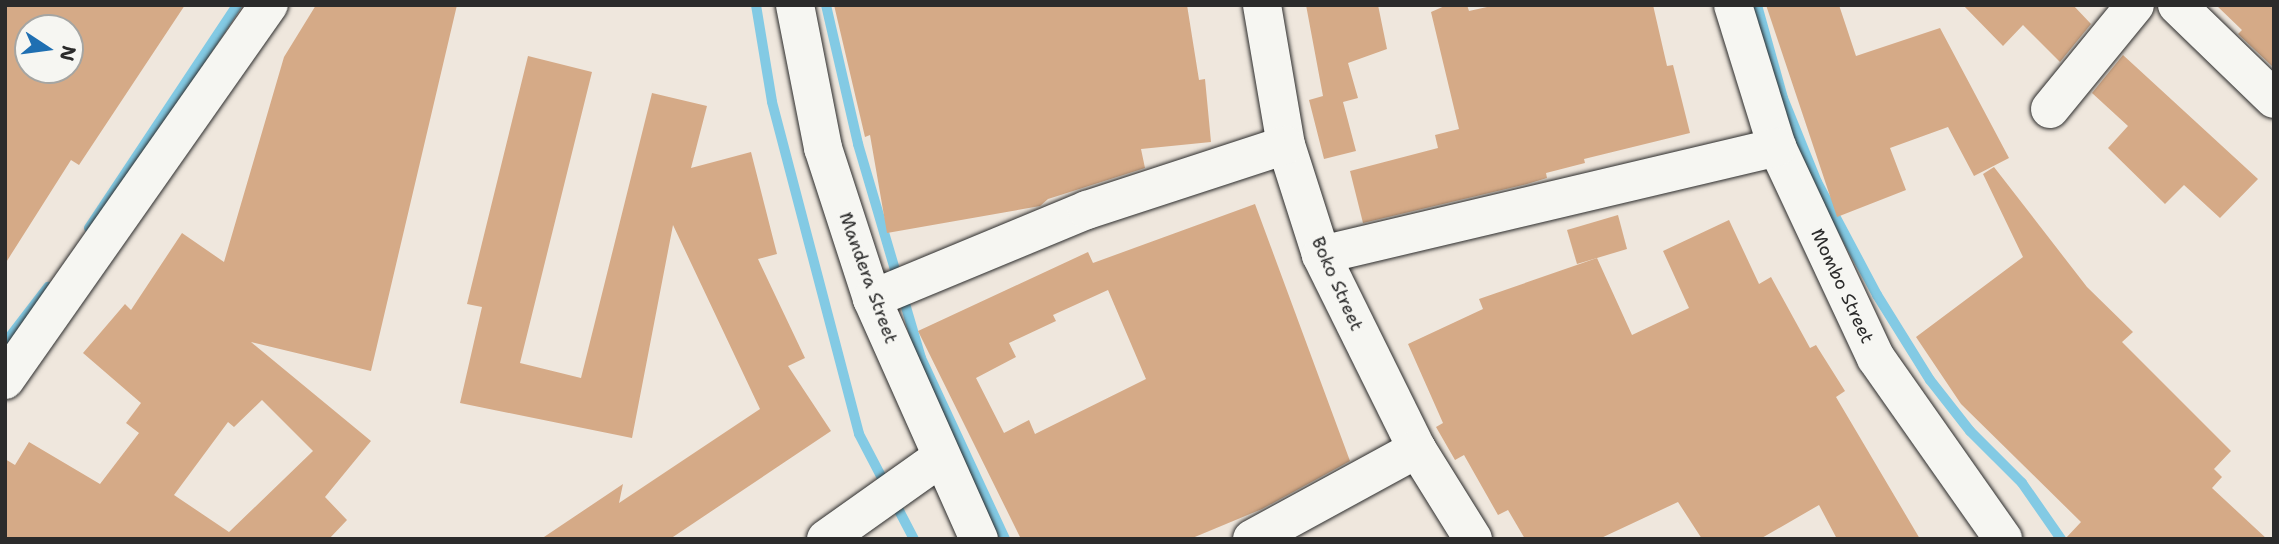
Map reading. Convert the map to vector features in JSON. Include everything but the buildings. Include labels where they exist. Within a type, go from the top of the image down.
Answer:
[{"type":"street","points":[[5,380],[269,5]]},
{"type":"street","name":"Mandera Street","points":[[795,5],[823,148],[872,299],[940,458],[979,539]]},
{"type":"street","name":"Boko Street","points":[[1262,5],[1286,145],[1321,254],[1417,449],[1474,539]]},
{"type":"street","name":"Mombo Street","points":[[1733,5],[1777,147],[1876,358],[2003,539]]},
{"type":"street","points":[[2050,109],[2135,5]]},
{"type":"street","points":[[2177,5],[2274,99]]},
{"type":"street","points":[[872,299],[1087,210],[1286,145]]},
{"type":"street","points":[[1321,254],[1777,147]]},
{"type":"street","points":[[1252,539],[1417,449]]},
{"type":"street","points":[[826,539],[940,458]]},
{"type":"waterway","points":[[89,228],[237,5]]},
{"type":"waterway","points":[[756,5],[772,102],[859,434],[914,539]]},
{"type":"waterway","points":[[826,5],[858,144],[921,358],[1005,539]]},
{"type":"waterway","points":[[1757,5],[1783,98],[1817,182],[1877,295],[1930,380],[1970,431],[2022,483],[2061,539]]},
{"type":"waterway","points":[[5,343],[48,287]]}]
